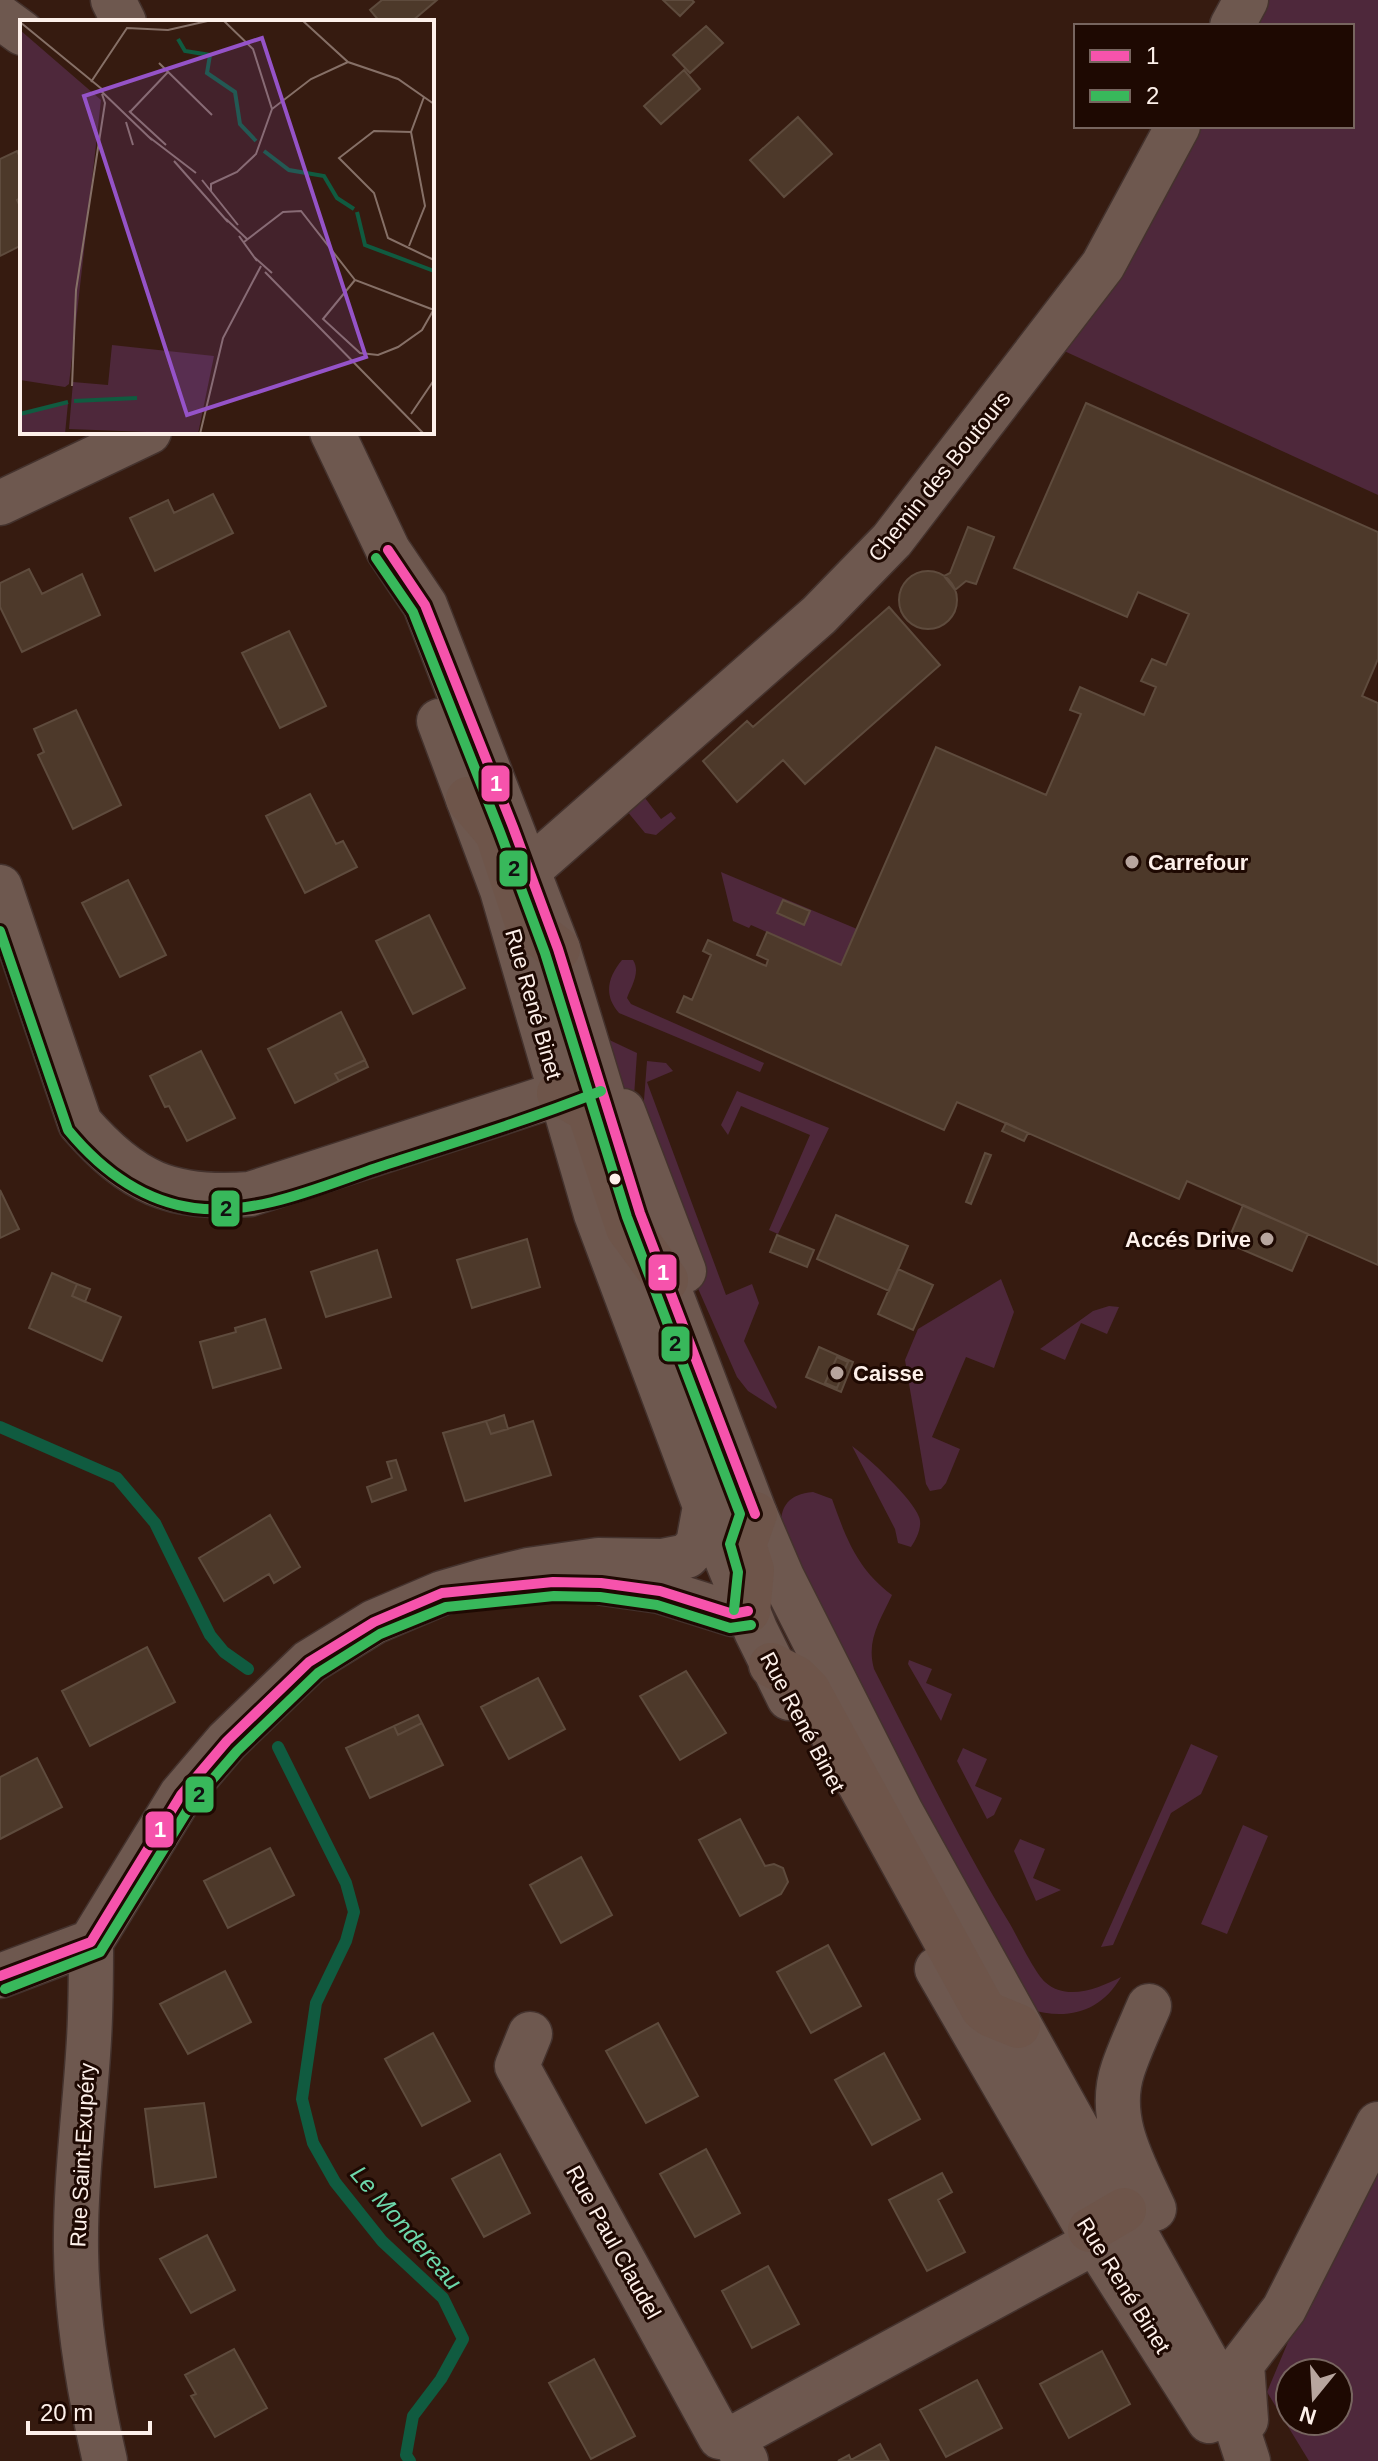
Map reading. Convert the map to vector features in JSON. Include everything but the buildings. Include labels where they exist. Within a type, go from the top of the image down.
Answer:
[{"type":"main road","points":[[468,799],[497,833],[520,869],[528,926],[558,949]]},
{"type":"main road","points":[[578,1086],[628,1228],[666,1280]]},
{"type":"main road","points":[[748,1611],[752,1570],[744,1545],[755,1514]]},
{"type":"main road","points":[[771,1665],[796,1678],[808,1690],[983,2009],[1018,2026]]},
{"type":"street","points":[[113,0],[123,20]]},
{"type":"street","points":[[1233,24],[1246,0]]},
{"type":"street","points":[[0,17],[20,32]]},
{"type":"street","name":"Chemin des Boutours","points":[[520,869],[819,615],[892,540],[1103,265],[1177,128]]},
{"type":"street","points":[[0,503],[145,434]]},
{"type":"street","name":"Rue René Binet","points":[[333,434],[388,550],[425,605],[520,869]]},
{"type":"street","name":"Rue René Binet","points":[[388,550],[406,627],[578,1086]]},
{"type":"street","points":[[0,887],[80,1123],[101,1147],[124,1166],[171,1192],[212,1197],[250,1194],[578,1086]]},
{"type":"street","points":[[558,949],[574,969],[633,1140],[735,1400]]},
{"type":"street","name":"Rue René Binet","points":[[558,949],[596,1214],[705,1506],[771,1665],[959,2011],[1103,2227],[1229,2453],[1242,2461]]},
{"type":"street","name":"Rue René Binet","points":[[666,1280],[782,1577],[901,1812],[1018,2026],[1103,2227],[1235,2382]]},
{"type":"street","points":[[0,1976],[91,1942],[181,1795],[227,1741],[309,1662],[374,1622],[442,1593],[528,1570],[598,1560],[662,1561],[687,1556],[698,1544],[705,1506]]},
{"type":"street","points":[[442,1593],[553,1582],[601,1583],[660,1591],[733,1614],[748,1611]]},
{"type":"street","name":"Rue Saint-Exupéry","points":[[91,1942],[89,2040],[76,2175],[76,2253],[80,2333],[105,2461]]},
{"type":"street","points":[[1149,2006],[1122,2071],[1118,2099],[1119,2126],[1128,2153],[1235,2382],[1249,2461]]},
{"type":"street","name":"Rue Paul Claudel","points":[[530,2034],[517,2066],[720,2437],[740,2449],[1103,2227]]},
{"type":"street","points":[[1235,2382],[1284,2309],[1378,2124]]},
{"type":"shaded area","points":[[1264,0],[1378,0],[1378,495],[1062,350],[1198,128],[1354,128],[1354,24],[1251,24]]},
{"type":"shaded area","points":[[936,507],[942,512],[825,634],[645,798],[661,819],[671,812],[676,818],[656,835],[645,833],[622,805]]},
{"type":"shaded area","points":[[721,872],[857,929],[841,965],[751,925],[749,928],[733,921]]},
{"type":"shaded area","points":[[622,960],[633,960],[636,969],[627,998],[631,1004],[764,1063],[760,1072],[619,1013],[611,1000],[609,986]]},
{"type":"shaded area","points":[[603,1037],[637,1053],[633,1111]]},
{"type":"shaded area","points":[[647,1061],[666,1063],[673,1071],[647,1082],[726,1295],[752,1284],[759,1303],[744,1341],[776,1409],[748,1391],[737,1377],[689,1268],[643,1113]]},
{"type":"shaded area","points":[[737,1091],[829,1128],[778,1234],[769,1230],[810,1135],[741,1106],[728,1135],[721,1125]]},
{"type":"shaded area","points":[[1001,1279],[1014,1312],[994,1368],[966,1357],[932,1437],[960,1449],[946,1483],[941,1489],[930,1491],[926,1484],[905,1360],[918,1329]]},
{"type":"shaded area","points":[[1109,1306],[1119,1307],[1107,1334],[1081,1323],[1065,1360],[1040,1349],[1093,1311]]},
{"type":"shaded area","points":[[852,1446],[889,1479],[915,1509],[920,1524],[911,1547],[898,1543],[895,1529]]},
{"type":"shaded area","points":[[813,1492],[832,1499],[861,1563],[892,1595],[873,1640],[874,1669],[957,1830],[1036,1971],[1054,1988],[1073,1992],[1093,1989],[1121,1977],[1113,1989],[1093,2006],[1082,2011],[1057,2014],[1029,2009],[795,1584],[783,1542],[782,1514],[787,1504],[797,1496]]},
{"type":"shaded area","points":[[909,1660],[932,1669],[926,1683],[952,1694],[941,1721],[908,1664]]},
{"type":"shaded area","points":[[1191,1744],[1218,1756],[1201,1794],[1171,1813],[1113,1945],[1101,1947]]},
{"type":"shaded area","points":[[963,1748],[987,1759],[975,1786],[1002,1798],[994,1815],[987,1819],[957,1761]]},
{"type":"shaded area","points":[[1243,1825],[1268,1836],[1227,1934],[1201,1924]]},
{"type":"shaded area","points":[[1020,1839],[1045,1849],[1033,1878],[1061,1890],[1036,1901],[1014,1851]]},
{"type":"shaded area","points":[[1378,2157],[1378,2461],[1309,2461],[1294,2437],[1354,2437],[1354,2357],[1282,2357],[1312,2285]]},
{"type":"shaded area","points":[[1274,2375],[1274,2404],[1267,2392]]},
{"type":"waterway","name":"Le Mondereau","points":[[0,1427],[117,1478],[155,1523],[210,1635],[224,1652],[248,1669]]},
{"type":"waterway","name":"Le Mondereau","points":[[278,1747],[346,1883],[354,1912],[346,1941],[316,2003],[302,2099],[313,2143],[335,2182],[382,2241],[443,2298],[463,2339],[441,2379],[413,2416],[406,2455],[410,2461]]},
{"type":"transit line","name":"1","points":[[388,550],[425,605],[513,827],[558,949],[640,1213],[755,1514]]},
{"type":"transit line","name":"2","points":[[376,558],[413,612],[500,832],[545,953],[627,1217],[740,1514],[730,1544],[738,1572],[734,1610]]},
{"type":"transit line","name":"2","points":[[0,931],[68,1130],[94,1158],[124,1181],[140,1191],[175,1204],[219,1209],[268,1203],[601,1091]]},
{"type":"transit line","name":"1","points":[[0,1976],[91,1942],[181,1795],[227,1741],[309,1662],[374,1622],[442,1593],[553,1582],[601,1583],[660,1591],[733,1614],[748,1611]]},
{"type":"transit line","name":"2","points":[[5,1989],[100,1952],[192,1803],[237,1751],[318,1673],[380,1634],[446,1607],[554,1596],[600,1597],[657,1605],[730,1628],[751,1625]]},
{"type":"place","name":"Carrefour","points":[[1132,862]]},
{"type":"place","name":"Accés Drive","points":[[1267,1239]]},
{"type":"place","name":"Caisse","points":[[837,1373]]}]
